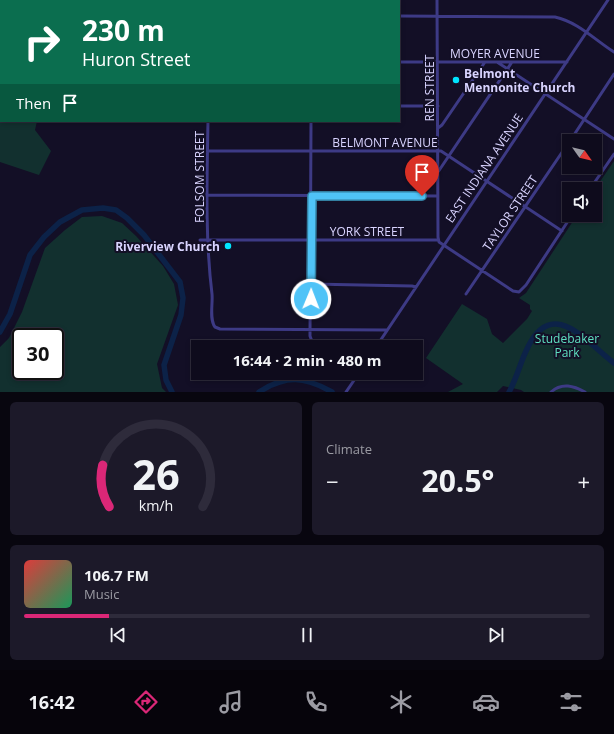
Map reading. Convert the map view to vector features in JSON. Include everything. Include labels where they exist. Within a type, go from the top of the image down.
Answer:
[{"type":"street","name":"REN STREET","points":[[437,0],[438,240]]},
{"type":"street","name":"EAST INDIANA AVENUE","points":[[381,340],[608,0]]},
{"type":"street","points":[[400,16],[548,16],[568,21],[614,52]]},
{"type":"street","name":"MOYER AVENUE","points":[[400,62],[567,62]]},
{"type":"street","points":[[438,128],[442,125],[485,62]]},
{"type":"street","points":[[497,62],[614,139]]},
{"type":"street","points":[[437,173],[512,62]]},
{"type":"street","name":"TAYLOR STREET","points":[[574,134],[614,74]]},
{"type":"street","points":[[400,106],[438,106]]},
{"type":"street","name":"FOLSOM STREET","points":[[208,122],[208,263],[212,295],[213,322],[215,327],[220,329],[311,330]]},
{"type":"street","points":[[311,122],[311,340]]},
{"type":"street","name":"BELMONT AVENUE","points":[[207,151],[438,150],[449,155],[562,231]]},
{"type":"street","name":"TAYLOR STREET","points":[[466,294],[562,152]]},
{"type":"street","points":[[595,182],[614,154]]},
{"type":"street","points":[[207,195],[438,196]]},
{"type":"street","points":[[438,240],[444,246],[512,291],[519,292],[526,286],[568,222]]},
{"type":"street","name":"YORK STREET","points":[[200,240],[438,240]]},
{"type":"street","points":[[311,284],[416,287]]},
{"type":"street","points":[[311,330],[387,330]]},
{"type":"street","points":[[346,392],[354,380]]},
{"type":"street","points":[[551,392],[558,387],[569,386],[585,392]]},
{"type":"green space","points":[[0,122],[37,122],[35,130],[51,151],[39,175],[0,162]]},
{"type":"green space","name":"Studebaker Park","points":[[614,161],[614,392],[524,392],[503,386],[497,392],[448,392],[463,384],[426,358],[462,304],[487,319],[492,334],[503,343],[527,319],[532,311],[530,309],[530,305],[519,298],[526,293],[572,222],[602,222],[602,182],[600,182]]},
{"type":"green space","points":[[102,216],[122,223],[163,266],[174,284],[178,305],[157,364],[162,388],[166,392],[0,392],[0,347],[9,338],[12,332],[12,380],[64,380],[64,328],[14,328],[22,312],[45,248],[82,217]]},
{"type":"waterway","points":[[0,332],[10,314],[30,255],[44,237],[60,222],[82,210],[103,208],[116,210],[127,218],[144,235],[180,282],[183,298],[181,315],[164,365],[166,380],[172,392]]},
{"type":"waterway","points":[[509,392],[527,349],[537,333],[547,325],[558,324],[569,328],[581,335],[614,363]]},
{"type":"waterway","points":[[259,392],[269,386],[287,380],[304,380],[332,392]]},
{"type":"place","name":"Belmont Mennonite Church","points":[[456,80]]},
{"type":"place","name":"Riverview Church","points":[[228,246]]},
{"type":"route","points":[[311,299],[312,196],[422,196]]}]
